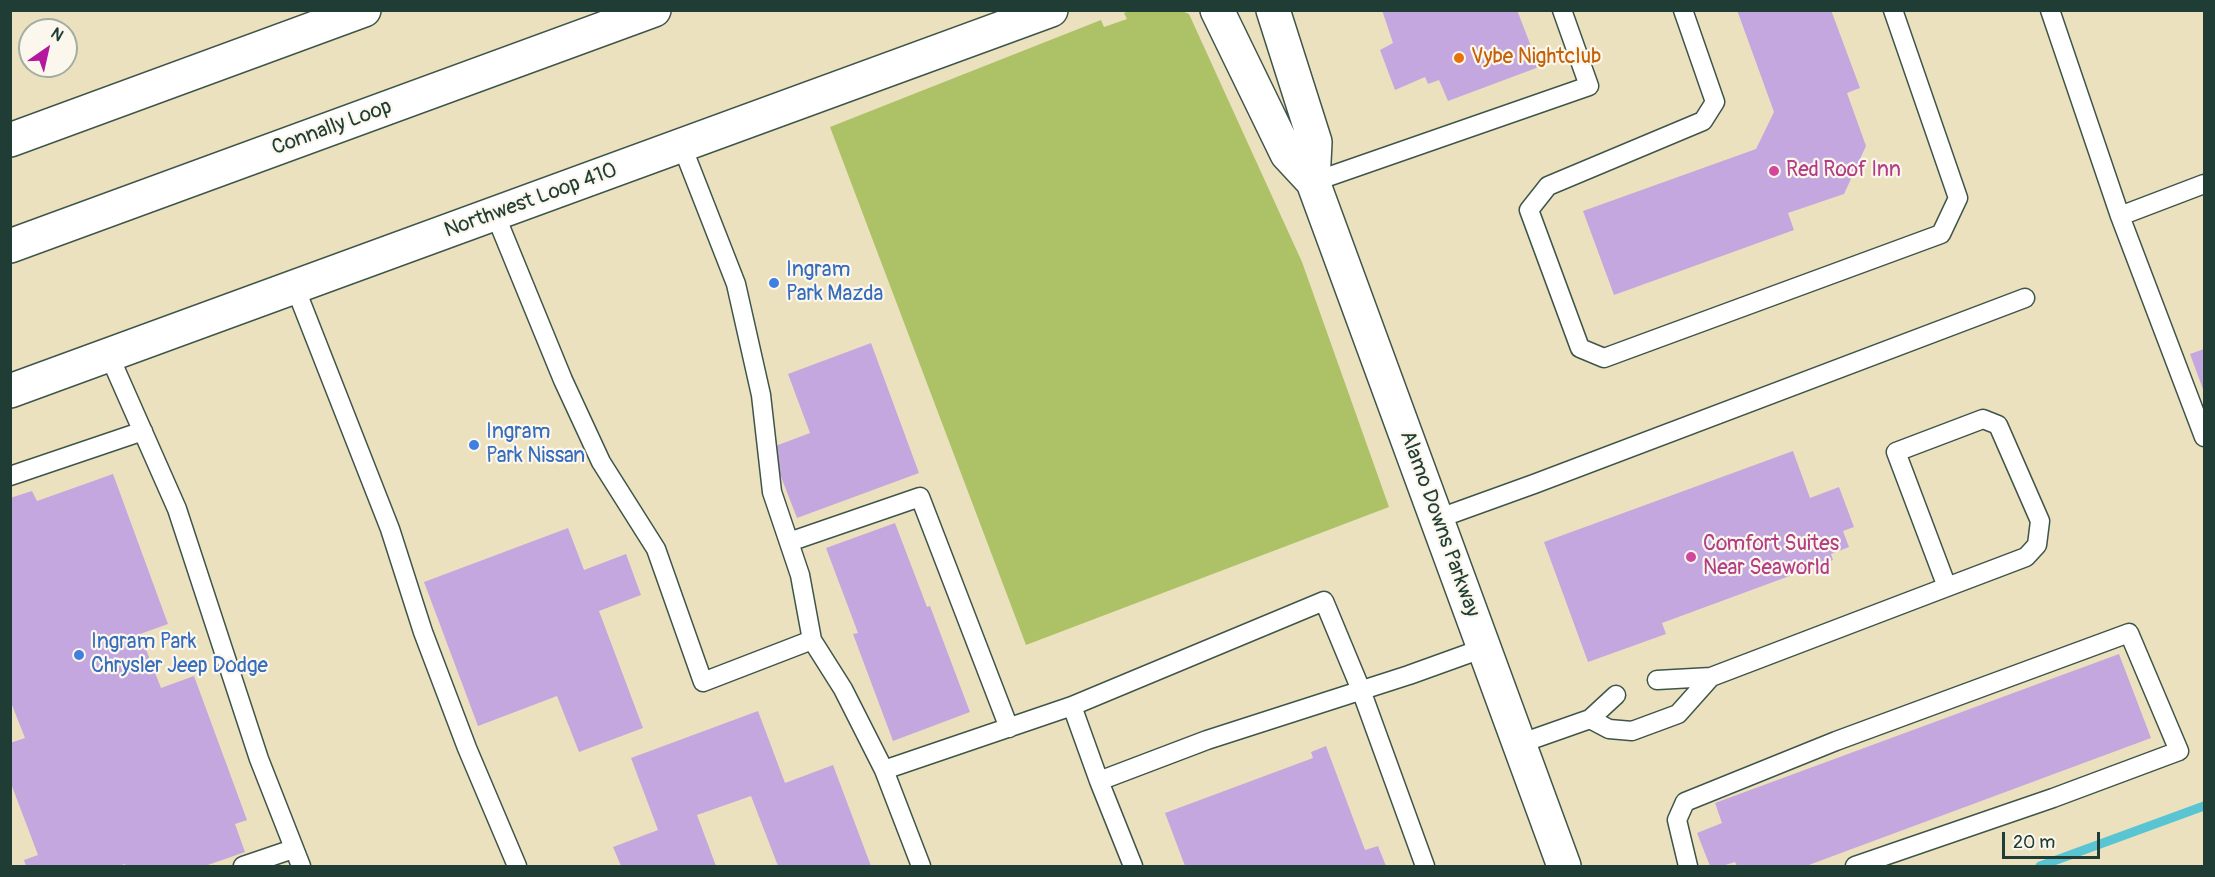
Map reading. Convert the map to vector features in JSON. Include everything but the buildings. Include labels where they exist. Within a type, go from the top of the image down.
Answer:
[{"type":"main road","points":[[121,99],[300,10]]},
{"type":"main road","points":[[10,140],[364,10]]},
{"type":"main road","name":"Connally Loop","points":[[10,246],[654,10]]},
{"type":"main road","name":"Northwest Loop 410","points":[[10,391],[1051,10]]},
{"type":"main road","name":"Alamo Downs Parkway","points":[[1217,10],[1287,154],[1313,182],[1564,867]]},
{"type":"main road","name":"Alamo Downs Parkway","points":[[1274,10],[1315,142],[1313,182]]},
{"type":"lane","points":[[1313,182],[1589,86],[1562,10]]},
{"type":"lane","points":[[1683,10],[1714,102],[1703,121],[1548,186],[1529,210],[1580,348],[1604,358],[1941,234],[1958,198],[1893,10]]},
{"type":"lane","points":[[2050,10],[2120,216],[2205,437]]},
{"type":"lane","points":[[681,146],[736,284],[761,395],[772,492],[800,575],[812,640],[843,689],[884,770],[921,867]]},
{"type":"lane","points":[[2120,216],[2205,184]]},
{"type":"lane","points":[[495,214],[562,380],[597,452],[656,549],[703,682],[812,640]]},
{"type":"lane","points":[[295,287],[390,529],[423,632],[467,748],[517,867]]},
{"type":"lane","points":[[1437,519],[2025,298]]},
{"type":"lane","points":[[109,355],[177,509],[259,759],[301,867]]},
{"type":"lane","points":[[1658,680],[1711,677],[2026,557],[2037,545],[2040,521],[1998,425],[1983,419],[1896,452],[1947,587]]},
{"type":"lane","points":[[10,476],[143,431]]},
{"type":"lane","points":[[789,542],[920,497],[1009,728]]},
{"type":"lane","points":[[884,770],[1072,706],[1324,601],[1361,690],[1425,867]]},
{"type":"lane","points":[[1685,866],[1677,820],[1685,802],[1836,741],[2129,633],[2179,751],[1855,867]]},
{"type":"lane","points":[[1100,782],[1197,743],[1409,675],[1484,648]]},
{"type":"lane","points":[[1590,719],[1609,729],[1632,731],[1678,714],[1711,677]]},
{"type":"lane","points":[[1519,744],[1590,719],[1616,694]]},
{"type":"lane","points":[[1072,706],[1133,867]]},
{"type":"lane","points":[[243,867],[293,849]]},
{"type":"green space","points":[[1131,10],[1182,11],[1189,14],[1302,262],[1389,507],[1026,645],[830,127],[1101,20],[1104,27],[1127,19],[1124,13]]},
{"type":"waterway","points":[[2040,866],[2204,806]]},
{"type":"place","name":"Vybe Nightclub","points":[[1459,58]]},
{"type":"place","name":"Red Roof Inn","points":[[1774,171]]},
{"type":"place","name":"Ingram Park Mazda","points":[[774,283]]},
{"type":"place","name":"Ingram Park Nissan","points":[[474,445]]},
{"type":"place","name":"Comfort Suites Near Seaworld","points":[[1691,557]]},
{"type":"place","name":"Ingram Park Chrysler Jeep Dodge","points":[[79,655]]}]
